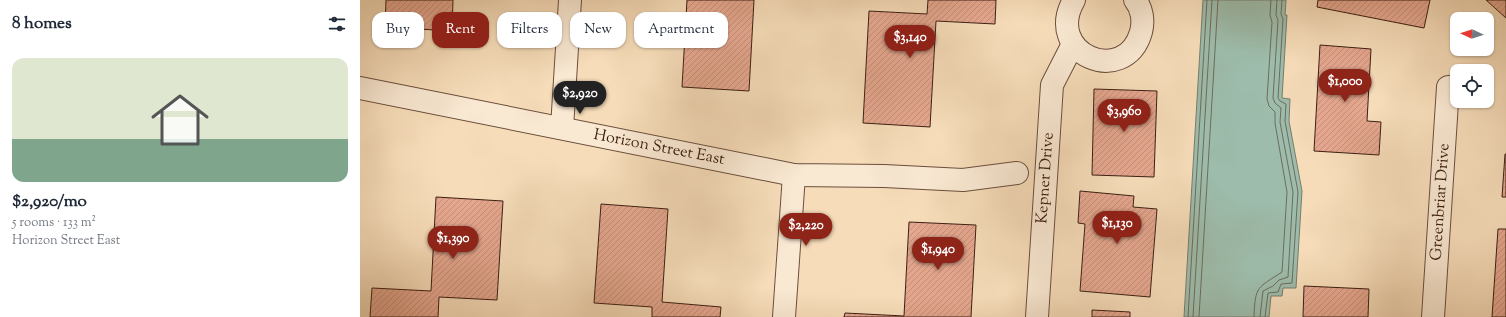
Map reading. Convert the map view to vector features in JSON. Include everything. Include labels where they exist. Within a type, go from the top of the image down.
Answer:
[{"type":"street","points":[[562,128],[570,0]]},
{"type":"street","points":[[1074,0],[1069,11],[1067,23],[1068,34],[1073,44],[1082,54],[1094,60],[1108,61],[1120,58],[1131,51],[1139,40],[1143,27],[1142,14],[1135,0]]},
{"type":"street","name":"Kepner Drive","points":[[1037,317],[1052,85],[1073,44]]},
{"type":"street","name":"Greenbriar Drive","points":[[1433,317],[1448,87]]},
{"type":"street","name":"Horizon Street East","points":[[360,88],[794,175],[884,176],[963,180],[1017,173]]},
{"type":"street","points":[[784,317],[794,175]]},
{"type":"water","points":[[1203,0],[1286,0],[1285,15],[1287,15],[1282,98],[1290,99],[1289,121],[1302,191],[1296,288],[1283,288],[1282,296],[1271,296],[1269,317],[1184,317]]},
{"type":"building","points":[[386,0],[453,0],[453,12],[432,12],[432,30],[424,29],[424,12],[386,12]]},
{"type":"building","points":[[687,0],[754,0],[749,91],[682,87],[684,48],[728,48],[728,12],[686,12]]},
{"type":"building","points":[[928,0],[996,0],[995,24],[936,21],[930,127],[863,123],[869,11],[927,14]]},
{"type":"building","points":[[1318,0],[1430,0],[1424,28],[1317,7]]},
{"type":"building","points":[[1486,0],[1506,0],[1506,18]]},
{"type":"building","points":[[1320,45],[1371,49],[1367,121],[1381,122],[1379,155],[1314,151]]},
{"type":"building","points":[[1094,89],[1157,91],[1154,177],[1092,175]]},
{"type":"building","points":[[1505,154],[1506,197],[1502,197]]},
{"type":"building","points":[[1080,191],[1134,196],[1133,207],[1157,209],[1150,297],[1080,291],[1085,224],[1078,223]]},
{"type":"building","points":[[436,197],[503,201],[497,300],[439,297],[438,317],[370,317],[372,288],[431,291]]},
{"type":"building","points":[[601,204],[668,209],[662,302],[721,307],[720,317],[652,317],[652,307],[594,303]]},
{"type":"building","points":[[909,222],[976,225],[971,317],[844,317],[845,313],[904,316]]},
{"type":"building","points":[[1498,229],[1506,229],[1506,317],[1492,317]]},
{"type":"building","points":[[1304,286],[1369,289],[1368,317],[1303,317]]},
{"type":"building","points":[[1092,310],[1130,312],[1130,317],[1092,317]]}]
